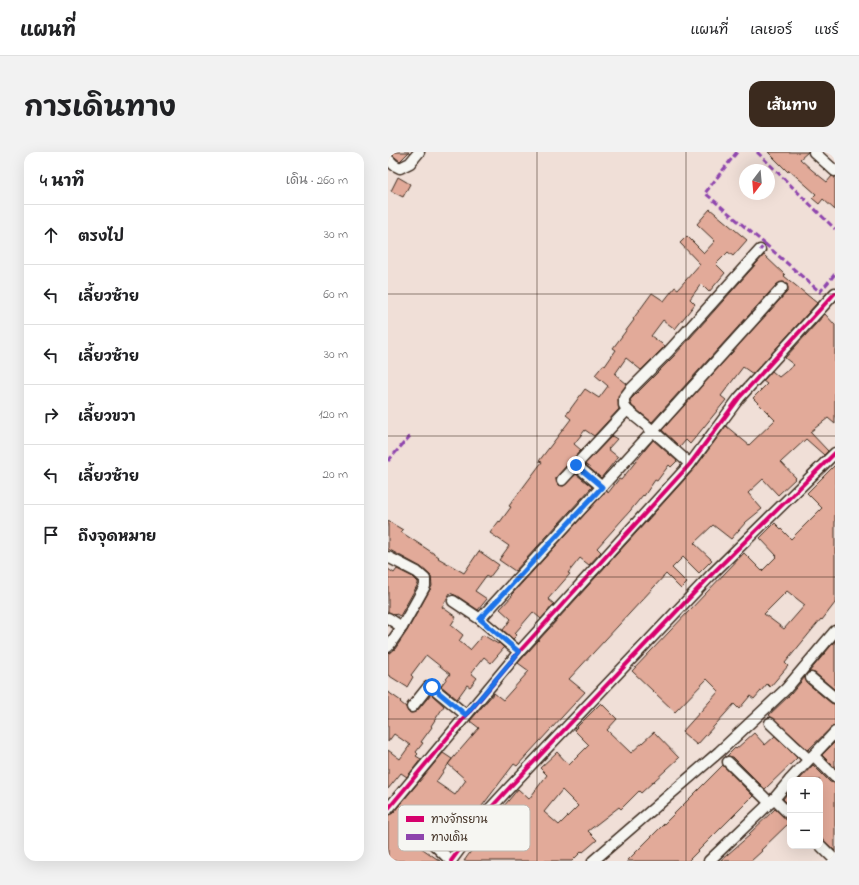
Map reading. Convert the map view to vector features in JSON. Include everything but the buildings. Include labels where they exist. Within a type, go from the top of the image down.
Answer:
[{"type":"street","points":[[388,159],[400,168],[410,164],[419,152]]},
{"type":"street","points":[[814,152],[835,171]]},
{"type":"street","points":[[690,464],[627,410],[624,405],[624,398],[630,390],[669,352],[760,250]]},
{"type":"street","points":[[480,619],[782,288]]},
{"type":"street","points":[[388,809],[519,652],[690,464],[739,398],[835,293]]},
{"type":"street","points":[[562,480],[627,410]]},
{"type":"street","points":[[493,805],[712,574],[835,452]]},
{"type":"street","points":[[576,465],[602,487]]},
{"type":"street","points":[[388,557],[417,572],[425,579],[426,586],[388,647]]},
{"type":"street","points":[[453,601],[480,619],[519,652]]},
{"type":"street","points":[[388,618],[402,626]]},
{"type":"street","points":[[592,861],[719,752],[767,707],[789,685],[835,631]]},
{"type":"street","points":[[811,678],[835,698]]},
{"type":"street","points":[[412,707],[425,689],[432,687],[466,715]]},
{"type":"street","points":[[770,724],[835,777]]},
{"type":"street","points":[[793,777],[835,732]]},
{"type":"street","points":[[728,762],[787,813]]},
{"type":"street","points":[[714,859],[772,801],[787,784]]},
{"type":"street","points":[[823,848],[835,860]]},
{"type":"street","points":[[441,851],[451,861],[458,851]]},
{"type":"marked path","points":[[737,152],[705,193],[765,244],[760,250]]},
{"type":"marked path","points":[[757,152],[835,229]]},
{"type":"marked path","points":[[765,244],[820,292],[835,274]]},
{"type":"marked path","points":[[388,461],[410,436]]},
{"type":"cycle path","points":[[388,809],[519,652],[690,464],[739,398],[835,293]]},
{"type":"cycle path","points":[[493,805],[712,574],[835,453]]},
{"type":"cycle path","points":[[451,861],[458,851]]},
{"type":"route","points":[[432,687],[466,715],[519,652],[480,619],[602,487],[576,465]]}]
